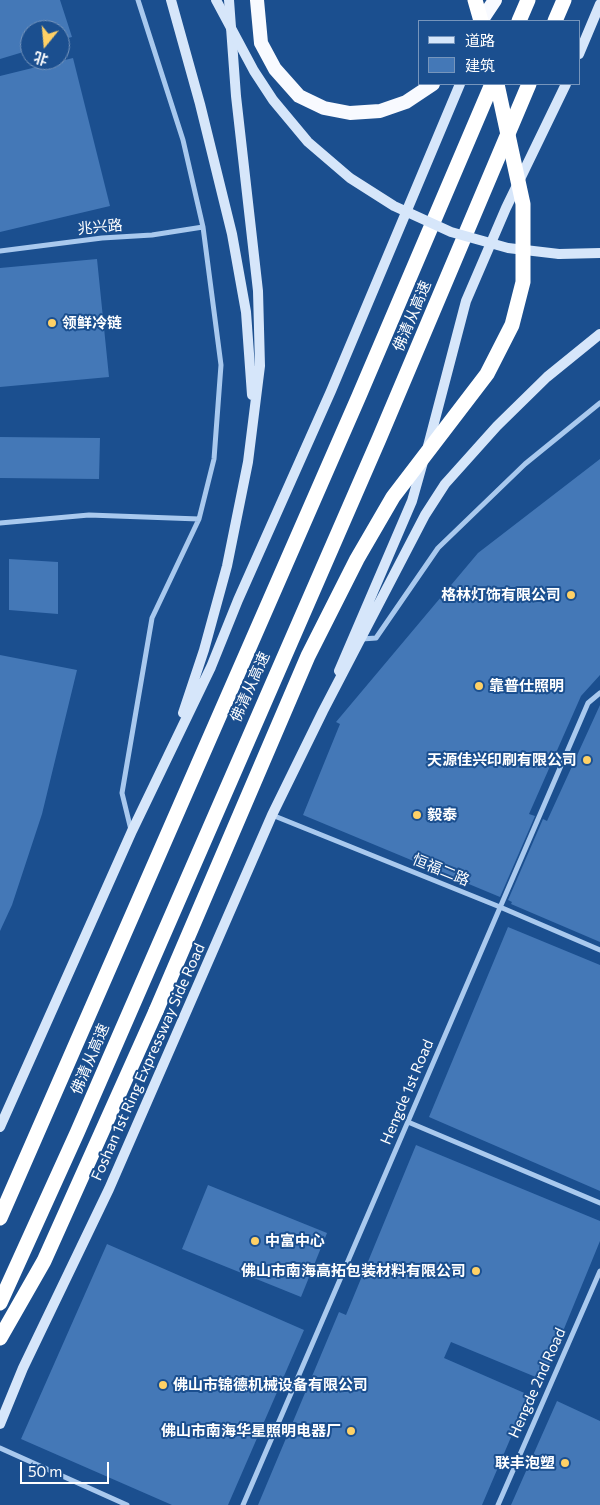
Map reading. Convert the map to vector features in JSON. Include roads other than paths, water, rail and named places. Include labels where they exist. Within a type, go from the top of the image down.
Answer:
[{"type":"highway","points":[[257,0],[261,43],[275,69],[299,96],[324,108],[350,113],[380,111],[406,102],[432,85]]},
{"type":"highway","points":[[475,0],[481,20]]},
{"type":"highway","points":[[482,20],[496,0]]},
{"type":"highway","points":[[518,20],[528,0]]},
{"type":"highway","points":[[555,20],[564,0]]},
{"type":"highway","name":"佛清从高速","points":[[0,1218],[359,396],[492,85]]},
{"type":"highway","points":[[0,1338],[44,1260],[156,1011],[308,656],[357,559],[393,497],[487,374],[512,325],[523,282],[523,204],[497,85]]},
{"type":"highway","name":"佛清从高速","points":[[0,1303],[77,1133],[383,430],[529,85]]},
{"type":"main road","points":[[171,0],[200,104],[238,263],[250,340],[252,434]]},
{"type":"main road","points":[[216,0],[254,71],[278,107],[308,142],[350,178],[394,206],[451,232],[508,248],[559,254],[600,253]]},
{"type":"main road","points":[[168,756],[216,610],[236,525],[252,434],[260,366],[261,333],[229,0]]},
{"type":"main road","points":[[487,20],[496,0]]},
{"type":"main road","points":[[580,52],[600,4]]},
{"type":"main road","points":[[0,1127],[132,831],[211,667],[238,600],[331,391],[460,85]]},
{"type":"main road","points":[[323,711],[353,634],[412,501],[439,411],[466,301],[506,208],[566,85]]},
{"type":"main road","points":[[323,711],[425,515],[446,484],[518,405],[600,334]]},
{"type":"main road","name":"Foshan 1st Ring Expressway Side Road","points":[[0,1424],[22,1372],[109,1189],[272,815],[323,711]]},
{"type":"main road","points":[[0,1403],[22,1372]]},
{"type":"street","points":[[132,831],[122,793],[152,618],[199,519],[214,459],[221,365],[203,227],[183,140],[138,0]]},
{"type":"street","name":"兆兴路","points":[[0,251],[102,238],[152,235],[203,227]]},
{"type":"street","points":[[362,639],[376,638],[438,548],[525,464],[600,403]]},
{"type":"street","points":[[0,522],[89,515],[199,519]]},
{"type":"street","name":"Hengde 1st Road","points":[[243,1505],[588,703],[600,693]]},
{"type":"street","name":"恒福二路","points":[[272,815],[500,907],[600,950]]},
{"type":"street","points":[[408,1122],[600,1203]]},
{"type":"street","name":"Hengde 2nd Road","points":[[498,1505],[600,1271]]},
{"type":"street","points":[[0,1448],[127,1505]]},
{"type":"place","name":"领鲜冷链","points":[[52,323]]},
{"type":"place","name":"格林灯饰有限公司","points":[[571,595]]},
{"type":"place","name":"靠普仕照明","points":[[479,686]]},
{"type":"place","name":"天源佳兴印刷有限公司","points":[[587,760]]},
{"type":"place","name":"毅泰","points":[[417,815]]},
{"type":"place","name":"中富中心","points":[[255,1241]]},
{"type":"place","name":"佛山市南海高拓包装材料有限公司","points":[[476,1271]]},
{"type":"place","name":"佛山市锦德机械设备有限公司","points":[[163,1385]]},
{"type":"place","name":"佛山市南海华星照明电器厂","points":[[351,1431]]},
{"type":"place","name":"联丰泡塑","points":[[565,1463]]}]
